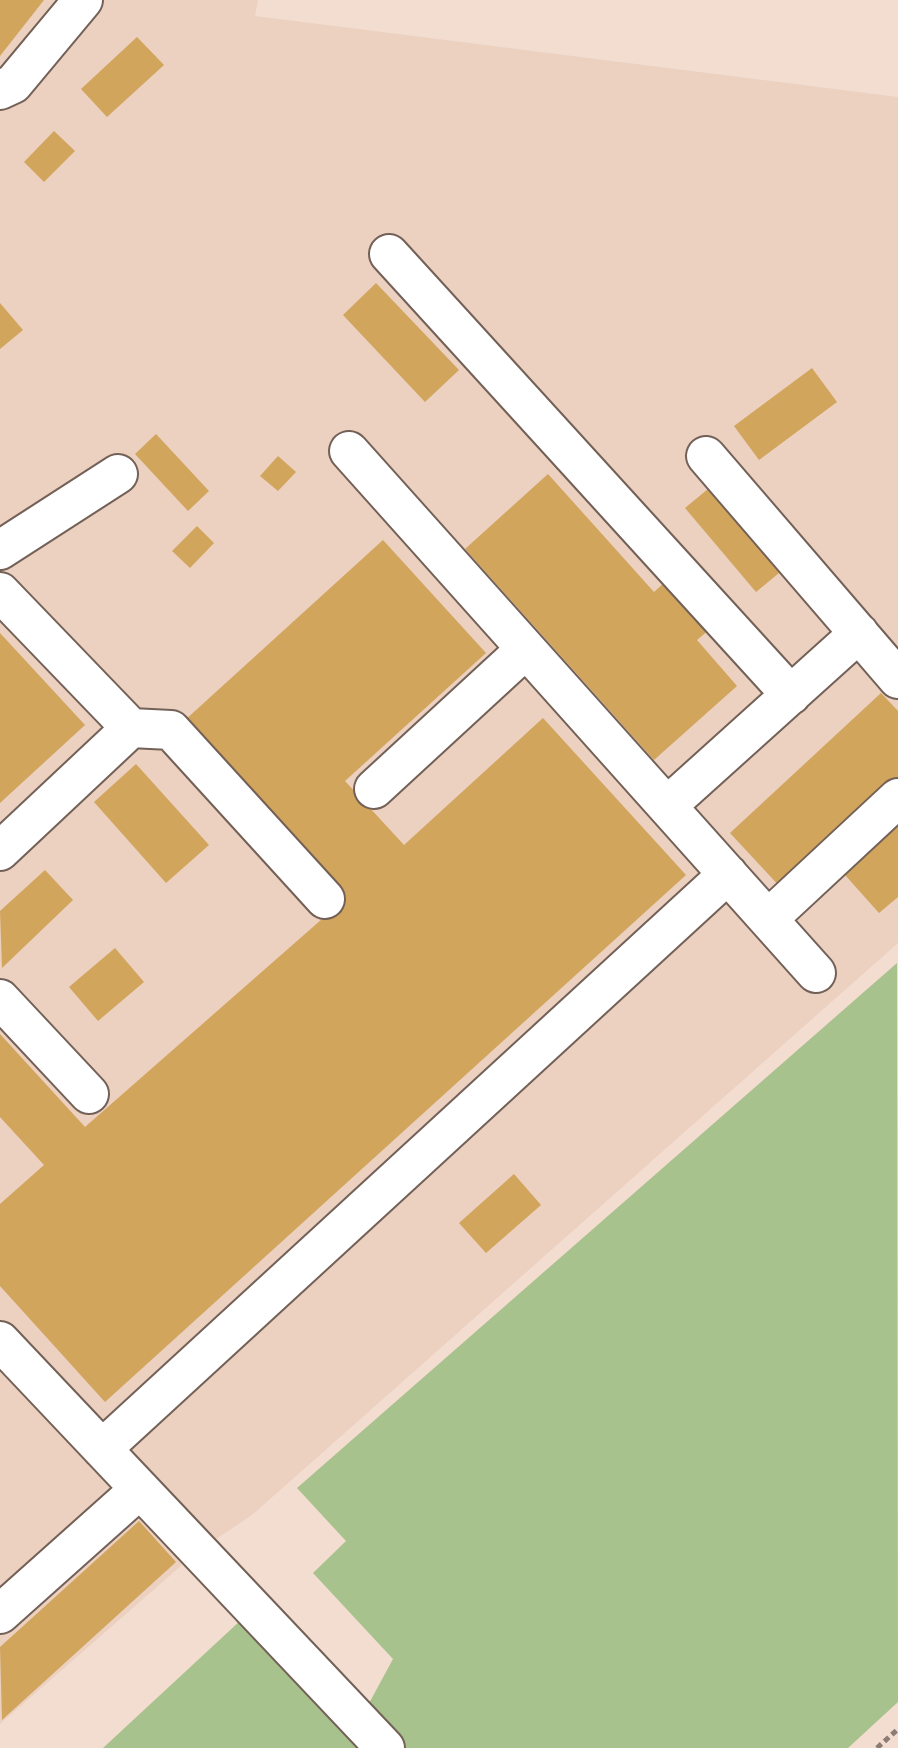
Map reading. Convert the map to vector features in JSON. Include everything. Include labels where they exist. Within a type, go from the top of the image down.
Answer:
[{"type":"lane","points":[[0,90],[13,84],[83,0]]},
{"type":"lane","points":[[389,254],[791,695]]},
{"type":"lane","points":[[349,451],[816,973]]},
{"type":"lane","points":[[706,456],[898,679]]},
{"type":"lane","points":[[0,550],[118,474]]},
{"type":"lane","points":[[0,592],[131,728],[171,730],[325,899]]},
{"type":"lane","points":[[667,806],[859,633]]},
{"type":"lane","points":[[374,789],[526,649]]},
{"type":"lane","points":[[0,851],[131,728]]},
{"type":"lane","points":[[768,919],[898,798]]},
{"type":"lane","points":[[102,1449],[728,874]]},
{"type":"lane","points":[[0,999],[89,1094]]},
{"type":"lane","points":[[0,1341],[385,1748]]},
{"type":"lane","points":[[0,1614],[140,1489]]},
{"type":"path","points":[[877,1748],[898,1729]]},
{"type":"shaded area","points":[[0,0],[258,0],[255,16],[898,97],[898,943],[252,1515],[198,1551],[0,1724]]},
{"type":"green space","points":[[897,963],[898,1702],[848,1748],[405,1748],[367,1707],[393,1659],[313,1573],[346,1541],[297,1488]]},
{"type":"green space","points":[[241,1620],[362,1748],[103,1748]]},
{"type":"building","points":[[0,0],[44,0],[0,56]]},
{"type":"building","points":[[137,37],[164,65],[107,117],[81,89]]},
{"type":"building","points":[[54,131],[75,151],[44,182],[24,162]]},
{"type":"building","points":[[376,283],[459,370],[425,402],[343,315]]},
{"type":"building","points":[[0,303],[23,330],[0,349]]},
{"type":"building","points":[[812,368],[837,402],[759,460],[734,426]]},
{"type":"building","points":[[156,434],[209,491],[188,511],[135,454]]},
{"type":"building","points":[[278,456],[296,472],[278,491],[260,476]]},
{"type":"building","points":[[548,474],[654,592],[674,574],[717,623],[697,640],[737,686],[654,760],[465,549]]},
{"type":"building","points":[[708,489],[732,517],[739,512],[785,568],[756,592],[685,508]]},
{"type":"building","points":[[197,526],[214,543],[190,568],[172,551]]},
{"type":"building","points":[[383,540],[486,653],[345,781],[404,845],[543,718],[686,875],[105,1402],[0,1286],[0,1204],[44,1165],[0,1117],[0,1034],[85,1127],[346,898],[184,721]]},
{"type":"building","points":[[0,633],[85,725],[0,803]]},
{"type":"building","points":[[881,693],[898,711],[898,784],[783,890],[730,833]]},
{"type":"building","points":[[136,764],[209,845],[166,883],[94,802]]},
{"type":"building","points":[[898,812],[898,897],[879,913],[837,866]]},
{"type":"building","points":[[45,870],[73,900],[2,968],[0,911]]},
{"type":"building","points":[[115,948],[144,982],[98,1021],[69,987]]},
{"type":"building","points":[[514,1174],[541,1205],[486,1253],[459,1223]]},
{"type":"building","points":[[139,1521],[176,1562],[2,1720],[0,1647]]}]
